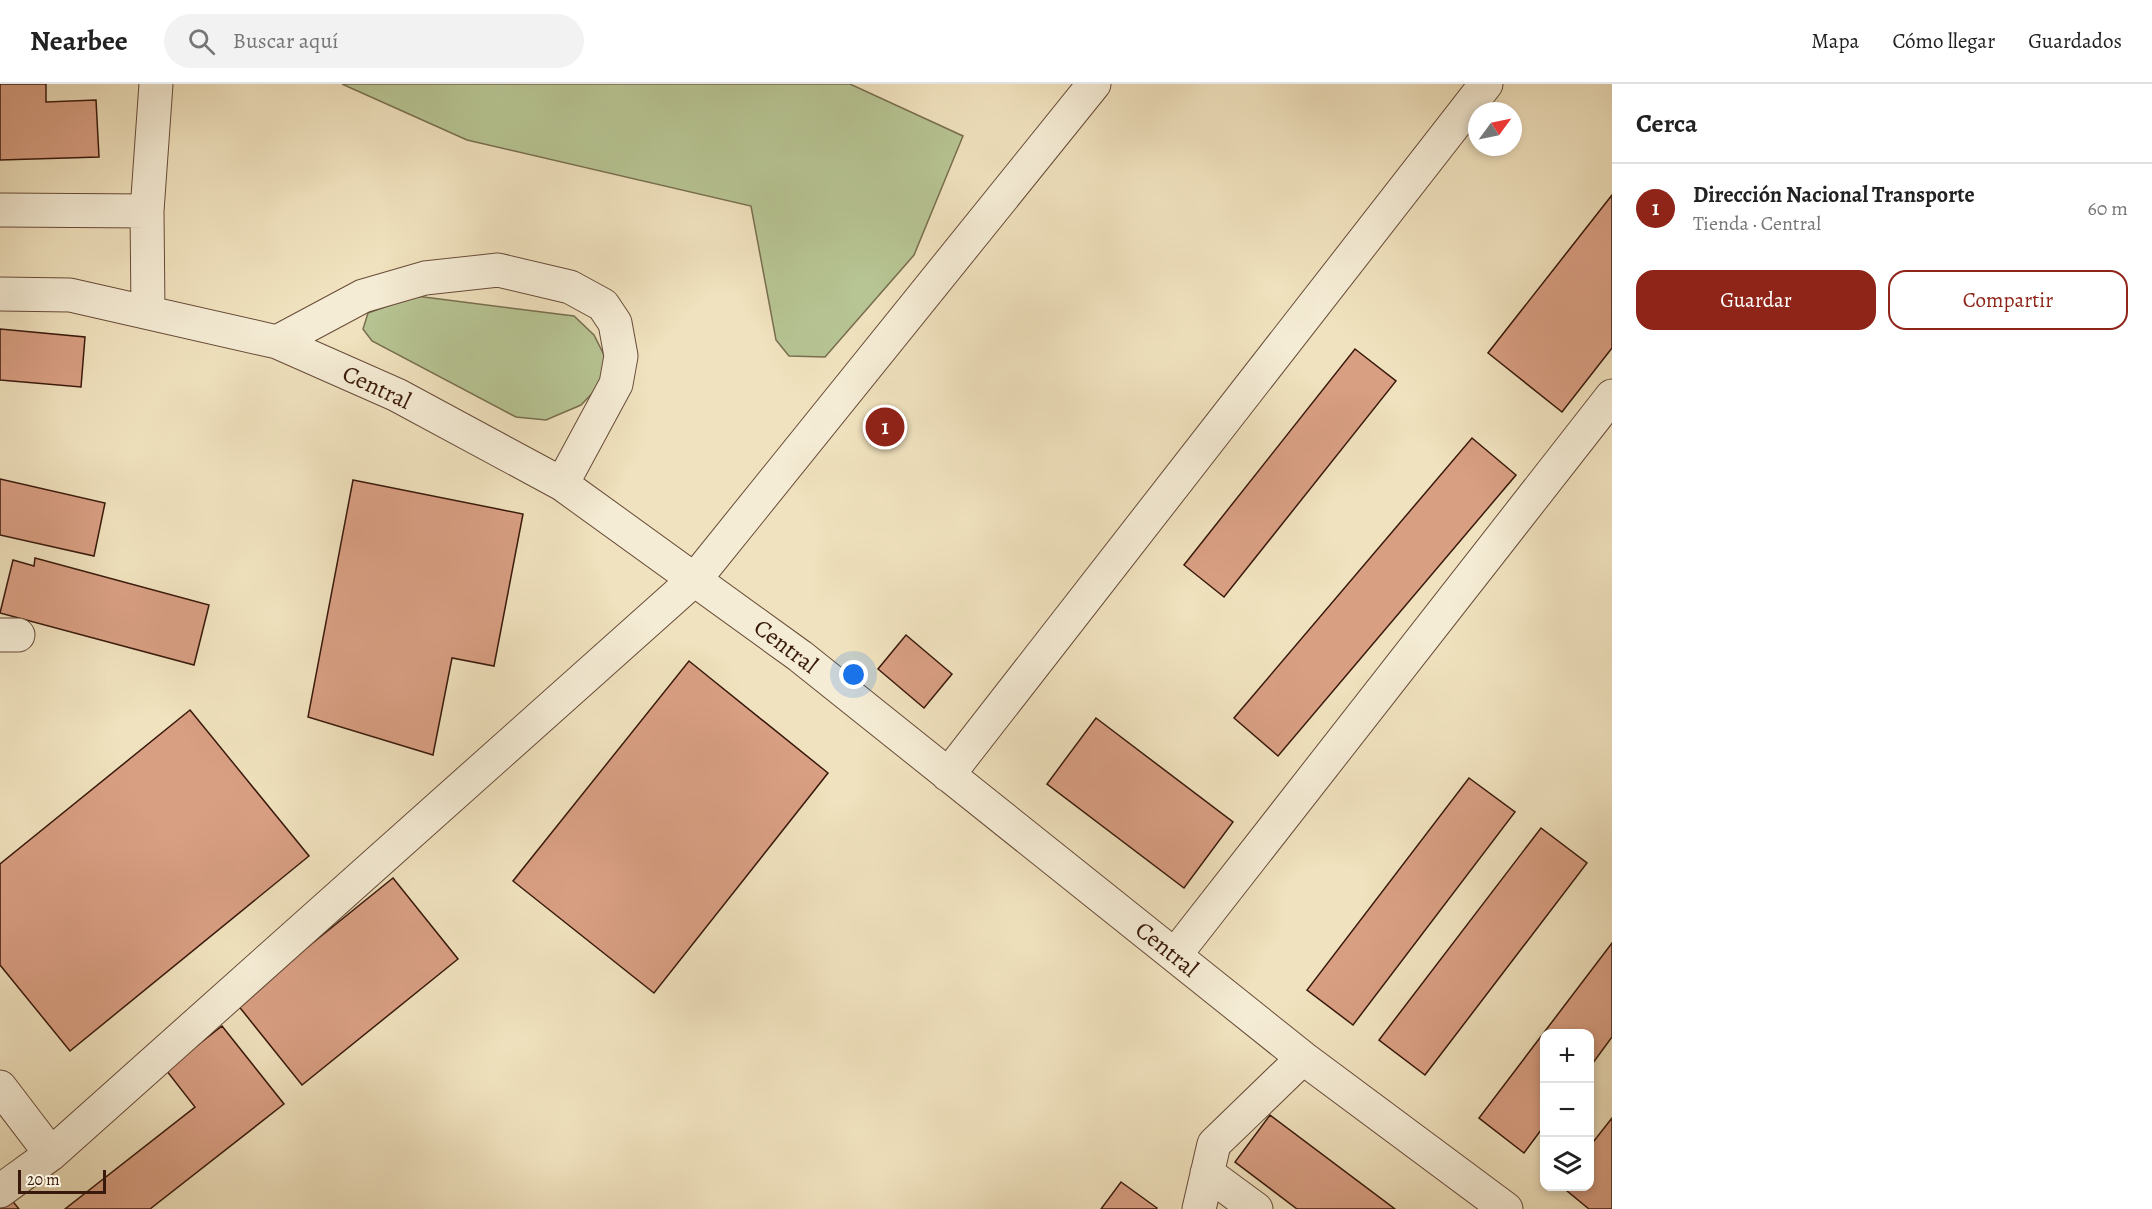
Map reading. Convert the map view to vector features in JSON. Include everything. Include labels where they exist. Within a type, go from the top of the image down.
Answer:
[{"type":"street","points":[[148,312],[147,211],[156,84]]},
{"type":"street","points":[[0,1191],[51,1154],[696,578],[1094,84]]},
{"type":"street","points":[[948,775],[1486,84]]},
{"type":"street","points":[[0,210],[147,211]]},
{"type":"street","points":[[277,342],[363,296],[425,278],[498,270],[570,287],[603,305],[615,323],[621,356],[616,384],[562,484]]},
{"type":"street","name":"Central","points":[[0,294],[70,295],[277,342],[397,395],[562,484],[696,578],[800,656],[1303,1058],[1506,1209]]},
{"type":"street","points":[[1175,955],[1612,396]]},
{"type":"street","points":[[1199,1209],[1214,1144],[1303,1058]]},
{"type":"street","points":[[0,1087],[51,1154]]},
{"type":"street","points":[[1207,1173],[1256,1209]]},
{"type":"green space","points":[[342,84],[850,84],[963,136],[914,255],[825,357],[789,356],[776,340],[751,206],[467,140]]},
{"type":"green space","points":[[416,296],[574,316],[594,335],[604,355],[604,381],[581,405],[546,420],[516,417],[372,341],[363,329],[368,313]]},
{"type":"building","points":[[0,84],[46,84],[46,102],[96,100],[99,157],[0,160]]},
{"type":"building","points":[[1612,195],[1612,348],[1562,412],[1488,353]]},
{"type":"building","points":[[0,329],[85,337],[81,387],[0,380]]},
{"type":"building","points":[[1355,349],[1396,381],[1224,597],[1184,565]]},
{"type":"building","points":[[1472,438],[1516,475],[1278,756],[1234,718]]},
{"type":"building","points":[[0,479],[105,503],[94,556],[0,535]]},
{"type":"building","points":[[353,480],[523,514],[494,666],[452,658],[433,755],[308,717]]},
{"type":"building","points":[[35,558],[209,605],[194,665],[0,613],[13,560],[34,566]]},
{"type":"building","points":[[906,635],[952,674],[924,708],[878,669]]},
{"type":"building","points":[[689,661],[828,773],[654,993],[513,881]]},
{"type":"building","points":[[190,710],[309,856],[70,1051],[0,965],[0,864]]},
{"type":"building","points":[[1096,718],[1233,822],[1184,888],[1047,784]]},
{"type":"building","points":[[1469,778],[1515,812],[1353,1025],[1307,990]]},
{"type":"building","points":[[1541,828],[1587,863],[1425,1075],[1379,1040]]},
{"type":"building","points":[[393,878],[458,959],[302,1085],[237,1004]]},
{"type":"building","points":[[1612,943],[1612,1037],[1594,1062],[1594,1029],[1547,1029]]},
{"type":"building","points":[[222,1026],[284,1104],[150,1209],[65,1209],[195,1107],[166,1070]]},
{"type":"building","points":[[1540,1038],[1540,1131],[1524,1153],[1479,1118]]},
{"type":"building","points":[[1270,1115],[1395,1209],[1297,1209],[1235,1162]]},
{"type":"building","points":[[1612,1118],[1612,1209],[1589,1209],[1567,1191],[1594,1191],[1594,1141]]},
{"type":"building","points":[[1121,1182],[1157,1208],[1101,1209]]},
{"type":"building","points":[[10,1198],[19,1209],[0,1209],[0,1206]]},
{"type":"place","name":"Dirección Nacional Transporte","points":[[885,427]]}]
